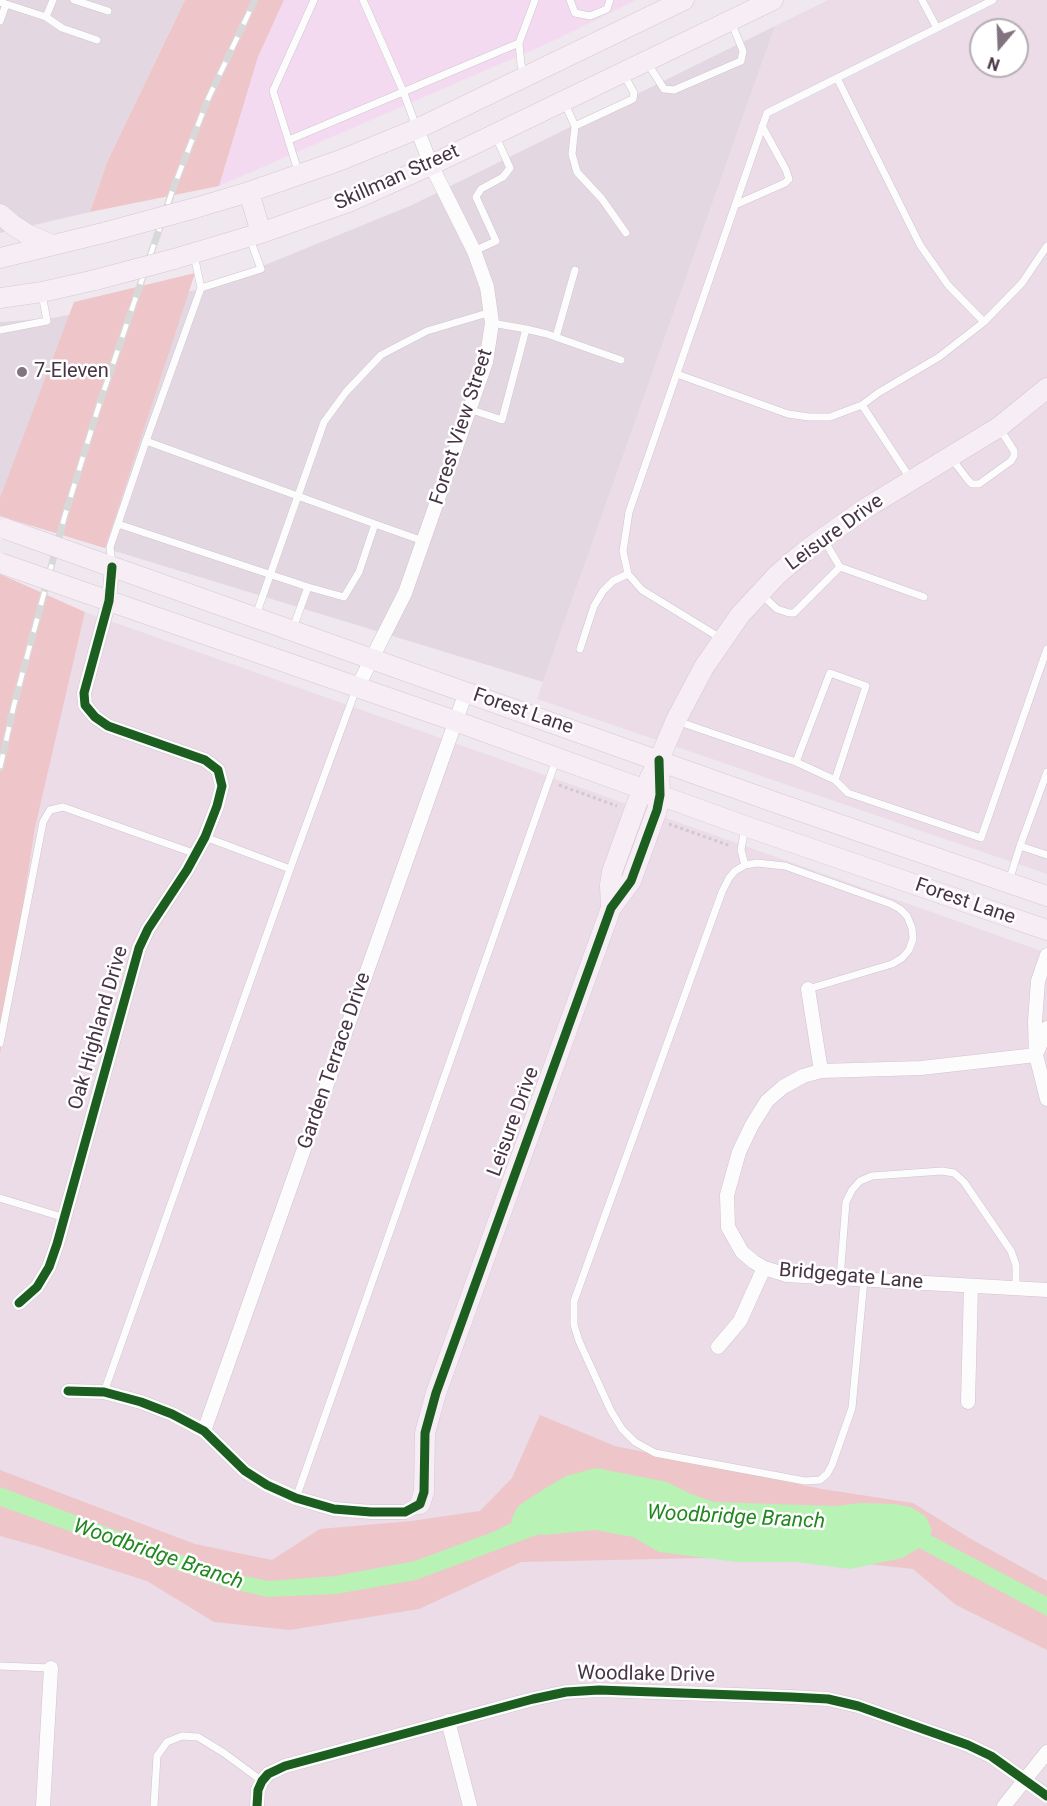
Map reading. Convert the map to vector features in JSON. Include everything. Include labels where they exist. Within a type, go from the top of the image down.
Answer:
[{"type":"main road","name":"Skillman Street","points":[[0,258],[195,208],[341,160],[417,129],[684,0]]},
{"type":"main road","name":"Skillman Street","points":[[0,298],[42,292],[94,280],[194,253],[255,235],[351,201],[431,165],[773,0]]},
{"type":"main road","points":[[249,192],[255,235]]},
{"type":"main road","points":[[0,214],[27,234],[52,245]]},
{"type":"main road","name":"Leisure Drive","points":[[420,1504],[424,1492],[425,1433],[436,1393],[610,908],[631,881],[657,810],[651,792],[659,760],[676,720],[704,667],[722,639],[760,593],[798,557],[823,537],[911,480],[999,427],[1046,392]]},
{"type":"main road","name":"Forest Lane","points":[[3,528],[780,804],[1047,896]]},
{"type":"main road","name":"Forest Lane","points":[[0,563],[1047,930]]},
{"type":"street","name":"Forest View Street","points":[[357,688],[405,593],[486,362],[492,318],[487,287],[474,251],[431,165],[417,129]]},
{"type":"street","name":"Oak Highland Drive","points":[[19,1303],[37,1287],[49,1267],[65,1218],[140,948],[148,929],[205,837],[222,786],[218,771],[206,760],[108,726],[95,717],[85,705],[84,693],[109,601],[104,564]]},
{"type":"street","name":"Garden Terrace Drive","points":[[204,1431],[466,692]]},
{"type":"street","points":[[1047,955],[1038,981],[1036,998],[1036,1055],[1047,1099]]},
{"type":"street","points":[[808,989],[821,1071]]},
{"type":"street","points":[[1036,1055],[1047,1028]]},
{"type":"street","name":"Bridgegate Lane","points":[[1036,1055],[921,1068],[821,1071],[803,1076],[783,1087],[767,1101],[752,1125],[740,1152],[727,1195],[728,1227],[742,1252],[754,1262],[764,1268],[787,1275],[1047,1290]]},
{"type":"street","points":[[718,1347],[740,1321],[764,1268]]},
{"type":"street","points":[[968,1402],[971,1286]]},
{"type":"street","points":[[68,1391],[104,1392],[141,1402],[172,1414],[204,1431],[246,1471],[267,1485],[296,1498],[334,1509],[371,1512],[405,1512],[420,1504]]},
{"type":"street","points":[[43,1806],[51,1668]]},
{"type":"street","name":"Woodlake Drive","points":[[262,1781],[268,1774],[285,1766],[448,1721],[566,1692],[588,1691],[767,1696],[828,1700],[858,1706],[968,1745],[991,1756],[1047,1796]]},
{"type":"street","points":[[448,1721],[470,1806]]},
{"type":"street","points":[[1004,1806],[1047,1752]]},
{"type":"street","points":[[257,1806],[258,1790],[262,1781]]},
{"type":"lane","points":[[46,17],[53,0]]},
{"type":"lane","points":[[74,0],[108,11]]},
{"type":"lane","points":[[300,174],[273,91],[314,0]]},
{"type":"lane","points":[[363,0],[417,129]]},
{"type":"lane","points":[[526,76],[521,65],[519,43],[535,0]]},
{"type":"lane","points":[[570,0],[575,13],[590,16],[607,9],[610,0]]},
{"type":"lane","points":[[922,0],[937,28]]},
{"type":"lane","points":[[722,639],[642,590],[628,574],[623,550],[629,512],[767,113],[993,0]]},
{"type":"lane","points":[[0,21],[3,3],[46,17],[62,27],[97,40]]},
{"type":"lane","points":[[647,61],[664,88],[674,90],[741,61],[743,51],[730,20]]},
{"type":"lane","points":[[289,140],[519,43]]},
{"type":"lane","points":[[575,126],[633,99],[634,93],[623,73]]},
{"type":"lane","points":[[837,78],[920,245],[948,285],[984,322]]},
{"type":"lane","points":[[564,101],[575,126],[572,154],[577,172],[602,199],[626,233]]},
{"type":"lane","points":[[735,205],[785,183],[789,179],[762,126]]},
{"type":"lane","points":[[474,251],[496,242],[476,197],[481,189],[503,177],[510,168],[495,134]]},
{"type":"lane","points":[[201,288],[261,269],[255,235]]},
{"type":"lane","points":[[677,374],[788,414],[830,417],[862,405],[939,357],[984,322],[1022,283],[1047,246]]},
{"type":"lane","points":[[104,564],[201,288],[194,253]]},
{"type":"lane","points":[[556,337],[575,270]]},
{"type":"lane","points":[[0,330],[47,321],[42,292]]},
{"type":"lane","points":[[255,618],[324,422],[346,392],[381,355],[427,331],[492,318],[621,360]]},
{"type":"lane","points":[[470,409],[502,420],[526,329]]},
{"type":"lane","points":[[862,405],[911,480]]},
{"type":"lane","points":[[951,457],[972,484],[979,484],[1011,461],[1014,456],[1014,451],[999,427]]},
{"type":"lane","points":[[146,441],[423,541]]},
{"type":"lane","points":[[118,524],[344,597],[358,572],[375,524]]},
{"type":"lane","points":[[823,537],[840,567],[924,597]]},
{"type":"lane","points":[[760,593],[777,609],[794,613],[840,567]]},
{"type":"lane","points":[[580,649],[594,606],[603,591],[613,581],[628,574]]},
{"type":"lane","points":[[293,631],[308,587]]},
{"type":"lane","points":[[676,720],[796,762],[835,780],[848,793],[981,838],[1047,649]]},
{"type":"lane","points":[[796,762],[830,673],[866,686],[835,780]]},
{"type":"lane","points":[[104,1392],[290,868],[357,688]]},
{"type":"lane","points":[[296,1498],[557,758]]},
{"type":"lane","points":[[1008,882],[1047,772]]},
{"type":"lane","points":[[0,1043],[43,822],[50,810],[63,807],[196,854]]},
{"type":"lane","points":[[745,826],[741,850],[745,865]]},
{"type":"lane","points":[[205,837],[290,868]]},
{"type":"lane","points":[[1020,846],[1047,855]]},
{"type":"lane","points":[[808,989],[891,964],[902,958],[909,950],[913,939],[908,916],[891,904],[785,866],[757,863],[745,865],[729,878],[722,892],[574,1301],[574,1325],[611,1411],[622,1430],[635,1442],[655,1453],[805,1481],[820,1480],[832,1465],[852,1408],[864,1281]]},
{"type":"lane","points":[[840,1278],[846,1202],[852,1190],[861,1181],[872,1176],[942,1171],[954,1173],[964,1182],[1011,1251],[1016,1265],[1016,1288]]},
{"type":"lane","points":[[0,1198],[65,1218]]},
{"type":"lane","points":[[0,1666],[51,1668]]},
{"type":"lane","points":[[154,1806],[157,1756],[167,1742],[182,1736],[198,1737],[262,1781]]},
{"type":"path","points":[[548,782],[624,808]]},
{"type":"path","points":[[662,822],[741,850]]},
{"type":"shaded area","points":[[0,0],[185,0],[107,162],[90,212],[0,233]]},
{"type":"shaded area","points":[[185,0],[284,0],[258,57],[219,186],[90,212],[107,162]]},
{"type":"shaded area","points":[[284,0],[636,0],[551,42],[219,186],[258,57]]},
{"type":"shaded area","points":[[828,0],[1047,0],[1047,874],[537,699],[775,26]]},
{"type":"shaded area","points":[[775,26],[543,682],[0,516],[0,322],[53,318],[211,287],[412,205]]},
{"type":"shaded area","points":[[195,273],[105,548],[0,516],[0,498],[74,302]]},
{"type":"shaded area","points":[[0,574],[85,612],[35,828],[0,1055]]},
{"type":"shaded area","points":[[85,612],[1047,953],[1047,1806],[0,1806],[0,1055],[35,828]]},
{"type":"shaded area","points":[[540,1415],[615,1446],[822,1489],[913,1503],[971,1539],[1047,1581],[1047,1650],[956,1605],[913,1569],[797,1556],[521,1562],[419,1609],[290,1630],[214,1622],[147,1581],[0,1536],[0,1470],[195,1544],[272,1560],[320,1529],[411,1521],[480,1511],[512,1478]]},
{"type":"water","name":"Woodbridge Branch","points":[[596,1468],[667,1482],[714,1502],[835,1506],[862,1503],[911,1507],[925,1516],[932,1530],[930,1535],[1047,1597],[1047,1616],[919,1548],[902,1558],[850,1569],[797,1562],[737,1562],[659,1552],[633,1537],[595,1530],[539,1534],[416,1580],[336,1594],[267,1597],[225,1587],[0,1506],[0,1487],[230,1573],[268,1581],[335,1576],[415,1561],[493,1532],[513,1522],[511,1520],[518,1506],[544,1489],[566,1476]]},
{"type":"railway","points":[[0,768],[14,705],[65,515],[100,402],[173,189],[208,99],[255,0]]},
{"type":"cycle path","points":[[19,1303],[37,1287],[49,1267],[57,1244],[139,948],[148,929],[187,870],[205,837],[222,786],[218,770],[205,760],[108,726],[95,717],[85,705],[84,693],[109,601],[112,567]]},
{"type":"cycle path","points":[[68,1391],[104,1392],[141,1402],[172,1414],[204,1431],[245,1471],[267,1485],[296,1498],[334,1509],[371,1512],[405,1512],[420,1504],[424,1492],[425,1433],[436,1393],[611,908],[631,881],[657,810],[660,795],[659,760]]},
{"type":"cycle path","points":[[257,1806],[258,1790],[262,1781],[268,1774],[285,1766],[533,1699],[566,1692],[599,1690],[828,1699],[858,1706],[968,1745],[991,1756],[1047,1796]]},
{"type":"place","name":"7-Eleven","points":[[22,372]]}]
